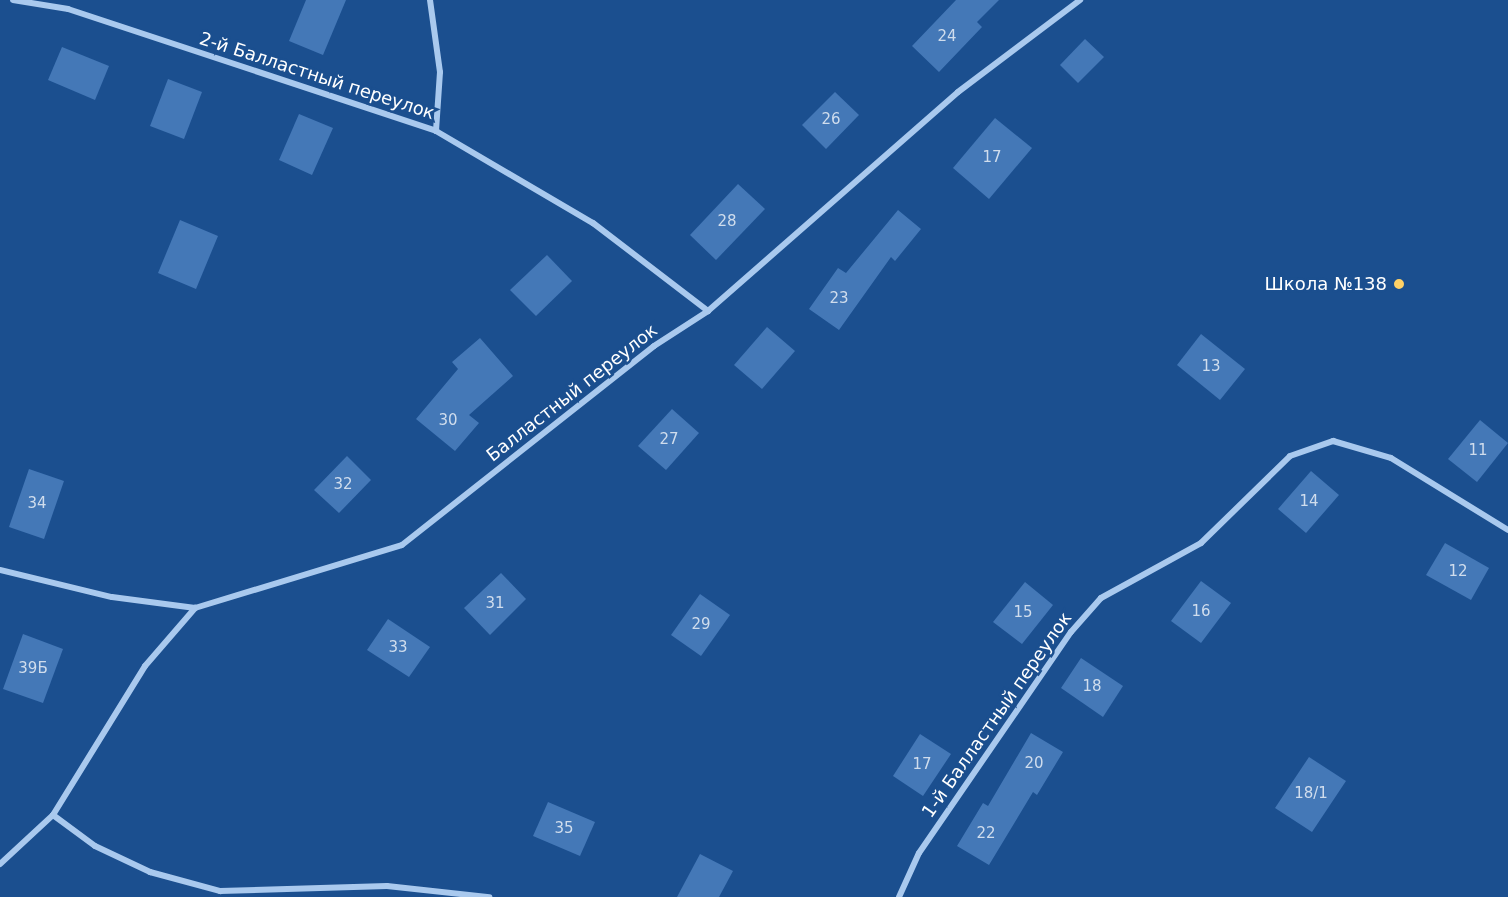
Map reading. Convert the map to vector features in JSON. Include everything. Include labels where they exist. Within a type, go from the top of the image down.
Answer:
[{"type":"street","name":"2-й Балластный переулок","points":[[12,0],[68,9],[436,132],[593,223],[708,311]]},
{"type":"street","points":[[430,0],[440,72],[436,132]]},
{"type":"street","name":"Балластный переулок","points":[[0,570],[112,597],[195,608],[402,545],[654,346],[708,311],[958,92],[1080,0]]},
{"type":"street","name":"1-й Балластный переулок","points":[[899,897],[919,853],[1071,632],[1101,598],[1201,543],[1290,456],[1333,441],[1391,458],[1508,530]]},
{"type":"street","points":[[0,864],[53,815],[145,666],[195,608]]},
{"type":"street","points":[[53,815],[94,846],[141,868],[220,891],[387,886],[489,897]]},
{"type":"building","points":[[306,0],[346,0],[323,55],[289,41]]},
{"type":"building","points":[[956,0],[999,0],[977,22],[982,27],[939,72],[912,46]]},
{"type":"building","points":[[1085,39],[1104,57],[1078,83],[1060,65]]},
{"type":"building","points":[[62,47],[109,66],[95,100],[48,80]]},
{"type":"building","points":[[168,79],[202,92],[184,139],[150,126]]},
{"type":"building","points":[[835,92],[859,115],[826,149],[802,125]]},
{"type":"building","points":[[299,114],[333,128],[312,175],[279,160]]},
{"type":"building","points":[[995,118],[1032,148],[989,199],[953,168]]},
{"type":"building","points":[[738,184],[765,209],[716,260],[690,235]]},
{"type":"building","points":[[898,210],[921,229],[895,261],[891,257],[839,330],[809,309],[838,268],[846,273]]},
{"type":"building","points":[[180,220],[218,236],[196,289],[158,273]]},
{"type":"building","points":[[547,255],[572,281],[536,316],[510,290]]},
{"type":"building","points":[[767,327],[795,351],[762,389],[734,365]]},
{"type":"building","points":[[1201,334],[1245,369],[1220,400],[1177,365]]},
{"type":"building","points":[[480,338],[513,376],[469,415],[479,423],[455,451],[416,419],[458,369],[452,362]]},
{"type":"building","points":[[672,409],[699,433],[666,470],[638,446]]},
{"type":"building","points":[[1480,420],[1508,443],[1477,482],[1448,459]]},
{"type":"building","points":[[347,456],[371,480],[339,513],[314,490]]},
{"type":"building","points":[[29,469],[64,481],[44,539],[9,527]]},
{"type":"building","points":[[1311,471],[1339,495],[1306,533],[1278,509]]},
{"type":"building","points":[[1445,543],[1489,568],[1471,600],[1426,575]]},
{"type":"building","points":[[501,573],[526,599],[490,635],[464,608]]},
{"type":"building","points":[[1201,581],[1231,603],[1201,643],[1171,621]]},
{"type":"building","points":[[1025,582],[1053,605],[1022,644],[993,622]]},
{"type":"building","points":[[700,594],[730,615],[701,656],[671,635]]},
{"type":"building","points":[[388,619],[430,647],[409,677],[367,650]]},
{"type":"building","points":[[23,634],[63,649],[43,703],[3,689]]},
{"type":"building","points":[[1081,658],[1123,686],[1103,717],[1061,688]]},
{"type":"building","points":[[1031,733],[1063,752],[1037,795],[1033,792],[989,865],[957,846],[983,803],[988,806]]},
{"type":"building","points":[[920,734],[951,754],[923,796],[893,776]]},
{"type":"building","points":[[1309,757],[1346,781],[1312,832],[1275,808]]},
{"type":"building","points":[[548,802],[595,822],[580,856],[533,836]]},
{"type":"building","points":[[700,854],[733,871],[719,897],[677,897]]},
{"type":"place","name":"Школа №138","points":[[1399,284]]}]
